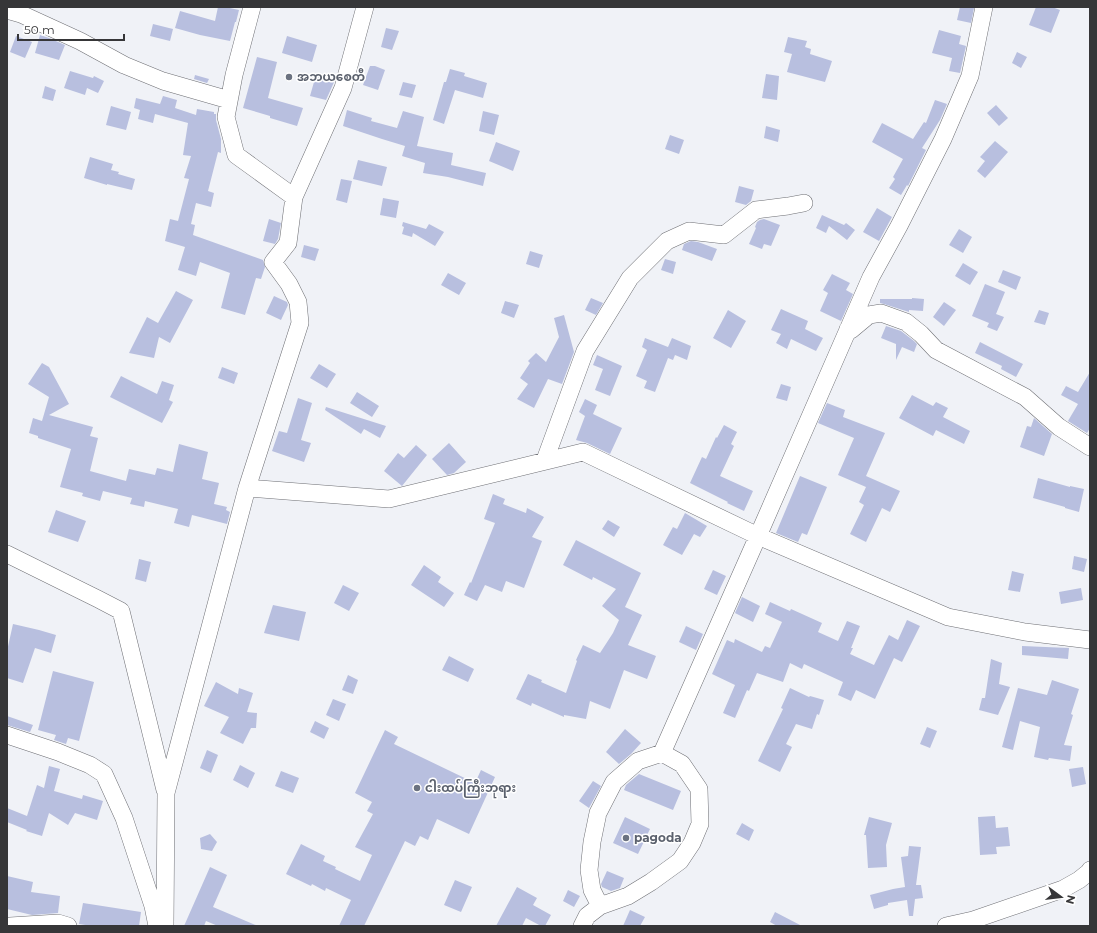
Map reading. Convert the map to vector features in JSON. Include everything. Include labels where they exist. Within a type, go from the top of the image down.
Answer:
[{"type":"street","points":[[252,7],[234,75],[226,117],[236,155],[294,197]]},
{"type":"street","points":[[166,792],[247,488],[300,323],[298,302],[290,284],[273,262],[288,243],[294,197],[343,88],[365,7]]},
{"type":"street","points":[[600,906],[592,890],[589,870],[592,842],[598,813],[614,782],[638,762],[662,753],[871,277],[899,226],[943,139],[970,76],[984,7]]},
{"type":"street","points":[[7,10],[21,14],[80,41],[124,65],[163,81],[229,100]]},
{"type":"street","points":[[545,460],[585,351],[630,278],[667,241],[689,231],[724,235],[756,210],[804,203]]},
{"type":"street","points":[[848,329],[851,330],[869,315],[881,313],[906,322],[921,334],[936,350],[1025,397],[1059,427],[1090,447]]},
{"type":"street","points":[[247,488],[389,499],[583,452],[758,536],[948,617],[1025,632],[1090,640]]},
{"type":"street","points":[[7,554],[121,611],[166,792],[165,926]]},
{"type":"street","points":[[7,736],[58,752],[90,765],[104,774],[124,818],[153,906],[157,926]]},
{"type":"street","points":[[582,926],[587,916],[600,906],[628,896],[680,862],[692,844],[700,824],[699,789],[682,764],[662,753]]},
{"type":"street","points":[[946,926],[973,920],[1063,889],[1086,879]]},
{"type":"street","points":[[10,926],[58,923],[68,926]]},
{"type":"building","points":[[218,7],[239,10],[230,41],[175,28],[180,11],[215,21]]},
{"type":"building","points":[[960,7],[974,8],[971,23],[957,20]]},
{"type":"building","points":[[1036,7],[1052,7],[1060,10],[1051,33],[1029,25]]},
{"type":"building","points":[[153,24],[173,29],[170,41],[150,36]]},
{"type":"building","points":[[386,28],[399,31],[392,50],[381,47]]},
{"type":"building","points":[[939,30],[961,36],[959,44],[966,46],[960,73],[949,71],[952,58],[932,53]]},
{"type":"building","points":[[40,35],[65,45],[59,60],[35,53]]},
{"type":"building","points":[[16,36],[32,42],[25,58],[10,52]]},
{"type":"building","points":[[287,36],[317,45],[312,62],[282,53]]},
{"type":"building","points":[[788,37],[807,41],[805,47],[811,49],[810,54],[832,61],[825,82],[787,72],[792,54],[784,52]]},
{"type":"building","points":[[1017,52],[1027,57],[1021,68],[1012,63]]},
{"type":"building","points":[[257,57],[277,62],[268,98],[303,108],[297,126],[243,108]]},
{"type":"building","points":[[370,66],[375,66],[385,70],[378,90],[363,85]]},
{"type":"building","points":[[450,69],[465,73],[464,76],[487,83],[483,98],[455,90],[444,124],[433,120],[444,82],[446,82]]},
{"type":"building","points":[[70,71],[93,78],[94,76],[104,81],[98,93],[87,88],[85,95],[64,88]]},
{"type":"building","points":[[766,74],[779,76],[777,100],[762,98]]},
{"type":"building","points":[[195,75],[209,79],[207,83],[194,79]]},
{"type":"building","points":[[316,75],[335,80],[326,100],[310,96]]},
{"type":"building","points":[[403,82],[416,85],[412,98],[399,95]]},
{"type":"building","points":[[45,86],[56,90],[53,101],[42,98]]},
{"type":"building","points":[[163,96],[177,100],[175,108],[196,115],[197,109],[214,112],[214,114],[216,114],[221,139],[221,153],[218,152],[208,191],[214,193],[211,207],[196,203],[191,224],[195,225],[193,235],[263,260],[265,267],[261,279],[256,278],[245,315],[221,308],[230,273],[200,262],[196,276],[178,270],[185,247],[165,241],[170,219],[178,221],[189,179],[184,178],[191,156],[183,155],[188,123],[155,114],[153,123],[138,119],[140,110],[134,108],[136,98],[160,104]]},
{"type":"building","points":[[935,100],[947,104],[940,120],[922,148],[926,150],[908,186],[907,185],[901,195],[889,188],[895,179],[893,177],[903,159],[872,142],[882,123],[913,139],[924,122],[926,123]]},
{"type":"building","points":[[996,105],[1008,118],[999,126],[987,113]]},
{"type":"building","points":[[111,106],[131,112],[126,130],[106,125]]},
{"type":"building","points":[[347,110],[372,118],[371,121],[397,128],[403,111],[424,117],[417,146],[453,153],[451,165],[486,173],[483,186],[448,177],[423,173],[425,163],[402,156],[405,146],[343,126]]},
{"type":"building","points":[[483,111],[499,115],[494,135],[479,131]]},
{"type":"building","points":[[766,126],[780,130],[778,142],[764,138]]},
{"type":"building","points":[[670,135],[684,140],[679,154],[665,149]]},
{"type":"building","points":[[995,141],[1008,152],[985,178],[977,171],[985,161],[980,157]]},
{"type":"building","points":[[496,142],[520,151],[513,171],[489,161]]},
{"type":"building","points":[[90,157],[113,164],[111,170],[119,172],[118,174],[135,179],[132,190],[107,185],[84,178]]},
{"type":"building","points":[[358,160],[387,167],[382,186],[353,179]]},
{"type":"building","points":[[341,179],[352,181],[347,203],[336,200]]},
{"type":"building","points":[[739,186],[754,190],[751,201],[746,205],[735,202]]},
{"type":"building","points":[[383,198],[399,201],[396,218],[380,215]]},
{"type":"building","points":[[877,208],[892,217],[879,241],[863,232]]},
{"type":"building","points":[[822,215],[844,225],[846,223],[855,230],[847,240],[829,226],[826,233],[816,228]]},
{"type":"building","points":[[269,219],[281,223],[278,239],[275,244],[263,241]]},
{"type":"building","points":[[764,219],[780,225],[771,246],[764,244],[762,249],[749,244],[757,222]]},
{"type":"building","points":[[403,222],[426,229],[429,224],[444,232],[435,246],[413,233],[412,237],[402,234],[404,227],[402,226]]},
{"type":"building","points":[[959,229],[972,237],[963,253],[949,245]]},
{"type":"building","points":[[691,241],[717,249],[712,261],[682,250],[684,244]]},
{"type":"building","points":[[304,245],[319,249],[315,261],[301,257]]},
{"type":"building","points":[[530,251],[543,255],[539,268],[526,264]]},
{"type":"building","points":[[665,259],[676,262],[673,274],[661,270]]},
{"type":"building","points":[[963,263],[978,272],[970,285],[955,276]]},
{"type":"building","points":[[1003,270],[1021,277],[1016,290],[998,282]]},
{"type":"building","points":[[448,273],[466,283],[459,295],[441,285]]},
{"type":"building","points":[[832,274],[850,283],[846,290],[853,294],[841,321],[820,311],[828,293],[823,290]]},
{"type":"building","points":[[985,284],[1005,292],[996,314],[1004,317],[997,331],[987,327],[989,323],[972,316]]},
{"type":"building","points":[[176,291],[193,300],[170,343],[159,337],[154,358],[129,353],[147,317],[158,323]]},
{"type":"building","points":[[274,296],[287,302],[288,305],[281,320],[266,313]]},
{"type":"building","points":[[591,298],[603,303],[596,315],[585,310]]},
{"type":"building","points":[[880,299],[924,299],[923,311],[909,310],[909,312],[880,303]]},
{"type":"building","points":[[505,301],[519,305],[514,318],[501,313]]},
{"type":"building","points":[[944,302],[956,310],[944,326],[933,317]]},
{"type":"building","points":[[781,309],[808,321],[805,329],[823,338],[816,351],[791,339],[787,349],[776,343],[781,334],[771,330]]},
{"type":"building","points":[[728,310],[746,321],[731,348],[713,338]]},
{"type":"building","points":[[1039,310],[1049,313],[1045,325],[1034,322]]},
{"type":"building","points":[[564,315],[574,352],[562,384],[548,379],[534,408],[517,399],[528,384],[520,378],[530,363],[528,361],[536,353],[546,362],[559,337],[554,318]]},
{"type":"building","points":[[886,326],[901,331],[914,341],[917,344],[914,352],[902,347],[896,360],[896,344],[881,338]]},
{"type":"building","points":[[645,338],[668,347],[672,338],[691,346],[687,360],[675,355],[673,360],[668,358],[655,392],[644,388],[647,381],[636,376],[647,350],[642,347]]},
{"type":"building","points":[[980,342],[1023,364],[1016,377],[1001,369],[1002,366],[975,353]]},
{"type":"building","points":[[597,355],[622,366],[610,396],[595,390],[603,369],[593,365]]},
{"type":"building","points":[[42,363],[49,367],[69,404],[49,415],[93,427],[90,436],[98,438],[90,471],[126,481],[129,469],[155,475],[157,468],[173,472],[179,444],[208,452],[202,479],[219,483],[214,504],[227,507],[226,510],[230,512],[227,524],[192,515],[189,527],[174,523],[178,509],[145,501],[144,507],[130,504],[132,498],[103,491],[100,501],[82,496],[83,493],[60,487],[71,449],[38,438],[38,436],[29,433],[33,418],[42,421],[49,397],[28,384]]},
{"type":"building","points":[[319,364],[336,374],[327,388],[310,378]]},
{"type":"building","points":[[222,367],[238,373],[234,384],[218,378]]},
{"type":"building","points":[[1090,372],[1090,428],[1087,433],[1068,421],[1078,404],[1061,395],[1066,386],[1078,392]]},
{"type":"building","points":[[121,376],[157,394],[162,381],[174,385],[169,400],[173,402],[162,423],[110,397]]},
{"type":"building","points":[[781,384],[791,387],[787,401],[776,398]]},
{"type":"building","points":[[357,392],[379,406],[372,417],[350,403]]},
{"type":"building","points":[[912,395],[933,406],[936,402],[948,408],[943,417],[970,431],[964,444],[936,430],[933,436],[899,418]]},
{"type":"building","points":[[298,398],[312,403],[301,440],[311,443],[304,462],[272,451],[279,431],[287,433]]},
{"type":"building","points":[[585,399],[597,405],[593,414],[622,428],[610,454],[587,443],[576,440],[585,416],[579,412]]},
{"type":"building","points":[[827,403],[845,410],[843,417],[885,433],[866,476],[900,491],[890,512],[882,508],[866,542],[850,534],[864,505],[859,502],[866,487],[838,475],[854,438],[818,423]]},
{"type":"building","points":[[326,407],[386,426],[380,438],[364,429],[361,434],[325,410]]},
{"type":"building","points":[[1034,418],[1052,434],[1044,456],[1020,447],[1027,426],[1031,427]]},
{"type":"building","points":[[724,425],[737,432],[731,444],[734,446],[720,476],[753,491],[744,511],[690,483],[702,457],[706,459],[716,437],[717,438]]},
{"type":"building","points":[[449,443],[466,462],[454,473],[447,475],[432,459]]},
{"type":"building","points":[[416,445],[427,455],[402,486],[384,471],[398,453],[404,458]]},
{"type":"building","points":[[800,476],[827,487],[807,535],[802,533],[798,542],[776,533]]},
{"type":"building","points":[[1038,478],[1070,487],[1084,489],[1079,512],[1033,498]]},
{"type":"building","points":[[493,494],[505,499],[503,504],[526,513],[527,508],[544,517],[532,537],[542,541],[524,588],[506,581],[502,592],[485,585],[477,601],[464,595],[470,582],[471,583],[495,523],[484,519]]},
{"type":"building","points":[[56,510],[86,521],[78,542],[48,532]]},
{"type":"building","points":[[685,513],[707,526],[700,537],[694,534],[682,555],[663,545],[673,527],[677,529]]},
{"type":"building","points":[[608,520],[620,527],[614,537],[602,529]]},
{"type":"building","points":[[576,540],[641,573],[625,607],[642,615],[628,645],[656,656],[647,679],[624,670],[610,709],[590,701],[586,719],[564,715],[564,717],[532,703],[531,706],[516,699],[528,674],[542,680],[541,682],[566,693],[577,661],[576,660],[583,645],[600,653],[613,633],[619,620],[602,606],[616,589],[593,577],[592,580],[563,565]]},
{"type":"building","points":[[1074,556],[1087,559],[1084,572],[1072,569]]},
{"type":"building","points":[[139,559],[151,562],[146,582],[135,579]]},
{"type":"building","points":[[424,565],[441,577],[438,582],[454,593],[444,607],[411,585]]},
{"type":"building","points":[[713,570],[726,576],[717,595],[704,589]]},
{"type":"building","points":[[1012,571],[1024,574],[1020,592],[1008,590]]},
{"type":"building","points":[[343,585],[359,593],[349,611],[334,603]]},
{"type":"building","points":[[1081,588],[1083,600],[1061,604],[1059,592]]},
{"type":"building","points":[[742,597],[760,606],[753,622],[735,613]]},
{"type":"building","points":[[770,602],[790,611],[791,609],[822,623],[818,632],[838,641],[847,621],[860,626],[850,654],[874,665],[889,635],[898,640],[907,620],[920,626],[902,662],[894,658],[875,699],[856,690],[851,701],[838,695],[843,682],[804,664],[802,669],[790,663],[783,682],[757,673],[749,691],[747,690],[735,718],[723,713],[735,685],[712,674],[727,640],[734,643],[735,639],[762,652],[765,646],[770,648],[782,622],[765,614]]},
{"type":"building","points":[[273,605],[306,612],[299,641],[264,633]]},
{"type":"building","points":[[13,624],[56,635],[51,653],[35,648],[23,683],[7,678],[7,651]]},
{"type":"building","points":[[686,626],[703,634],[696,650],[679,642]]},
{"type":"building","points":[[1022,646],[1069,648],[1068,659],[1022,655]]},
{"type":"building","points":[[449,656],[474,669],[468,682],[442,670]]},
{"type":"building","points":[[991,659],[1002,663],[999,684],[1010,687],[998,715],[979,710],[982,698],[985,698]]},
{"type":"building","points":[[53,671],[94,682],[79,741],[68,738],[66,744],[54,740],[56,735],[38,730]]},
{"type":"building","points":[[348,675],[358,680],[353,694],[342,690]]},
{"type":"building","points":[[1052,680],[1079,689],[1071,714],[1073,715],[1064,745],[1072,746],[1070,761],[1049,758],[1048,760],[1034,757],[1040,727],[1020,721],[1013,750],[1002,747],[1018,688],[1047,695]]},
{"type":"building","points":[[216,682],[238,694],[239,688],[253,693],[247,712],[257,713],[256,728],[251,728],[243,744],[220,733],[229,717],[204,706]]},
{"type":"building","points":[[790,688],[809,697],[824,700],[812,729],[796,724],[786,744],[792,747],[780,772],[758,761],[783,709],[781,708]]},
{"type":"building","points":[[333,699],[346,704],[339,721],[326,715]]},
{"type":"building","points":[[7,716],[33,725],[30,732],[7,725]]},
{"type":"building","points":[[315,721],[329,728],[324,739],[310,732]]},
{"type":"building","points":[[927,727],[937,731],[930,748],[920,744]]},
{"type":"building","points":[[625,729],[641,743],[619,764],[606,752]]},
{"type":"building","points":[[385,730],[398,737],[394,744],[475,783],[481,770],[495,777],[469,834],[437,819],[428,840],[420,836],[415,846],[405,841],[364,926],[339,926],[351,900],[326,888],[325,891],[312,884],[311,886],[286,874],[301,844],[325,856],[323,861],[336,867],[335,869],[360,881],[372,855],[355,847],[373,814],[367,811],[372,802],[355,793]]},
{"type":"building","points":[[207,750],[218,755],[211,773],[200,768]]},
{"type":"building","points":[[240,765],[255,773],[248,788],[233,780]]},
{"type":"building","points":[[49,766],[60,769],[54,791],[82,799],[83,795],[103,801],[97,820],[75,813],[68,825],[49,813],[42,836],[26,831],[27,830],[7,822],[7,808],[27,816],[37,785],[44,788]]},
{"type":"building","points":[[1083,767],[1086,784],[1072,787],[1069,769]]},
{"type":"building","points":[[281,771],[299,778],[293,793],[275,786]]},
{"type":"building","points":[[639,774],[681,791],[673,810],[624,790],[626,785]]},
{"type":"building","points":[[593,781],[601,786],[589,808],[579,801]]},
{"type":"building","points":[[995,816],[996,828],[1008,827],[1010,846],[996,847],[997,854],[980,855],[978,817]]},
{"type":"building","points":[[625,817],[650,829],[638,854],[613,843]]},
{"type":"building","points":[[869,817],[892,823],[886,845],[887,867],[868,868],[866,835],[864,835]]},
{"type":"building","points":[[742,823],[754,830],[749,841],[736,834]]},
{"type":"building","points":[[210,834],[217,842],[212,851],[201,849],[200,838]]},
{"type":"building","points":[[909,846],[921,847],[916,885],[921,885],[923,898],[915,899],[913,916],[909,916],[907,900],[888,903],[888,905],[874,909],[870,895],[905,887],[901,857],[908,856]]},
{"type":"building","points":[[210,867],[227,875],[213,907],[258,926],[218,926],[206,921],[204,926],[184,926]]},
{"type":"building","points":[[607,871],[624,878],[620,888],[611,891],[602,887],[601,884]]},
{"type":"building","points":[[7,876],[33,882],[31,892],[60,896],[58,913],[32,915],[7,909]]},
{"type":"building","points":[[455,880],[472,887],[461,912],[444,905]]},
{"type":"building","points":[[517,887],[537,898],[533,905],[551,915],[545,926],[541,926],[526,918],[522,926],[496,926]]},
{"type":"building","points":[[568,890],[580,896],[574,907],[563,901]]},
{"type":"building","points":[[83,903],[141,912],[139,926],[92,926],[79,924]]},
{"type":"building","points":[[630,910],[645,917],[640,926],[623,926]]},
{"type":"building","points":[[775,912],[802,926],[777,926],[770,922]]},
{"type":"place","name":"အဘယစေတီ","points":[[289,77]]},
{"type":"place","name":"ငါးထပ်ကြီးဘုရား","points":[[417,788]]},
{"type":"place","name":"pagoda","points":[[626,838]]}]
